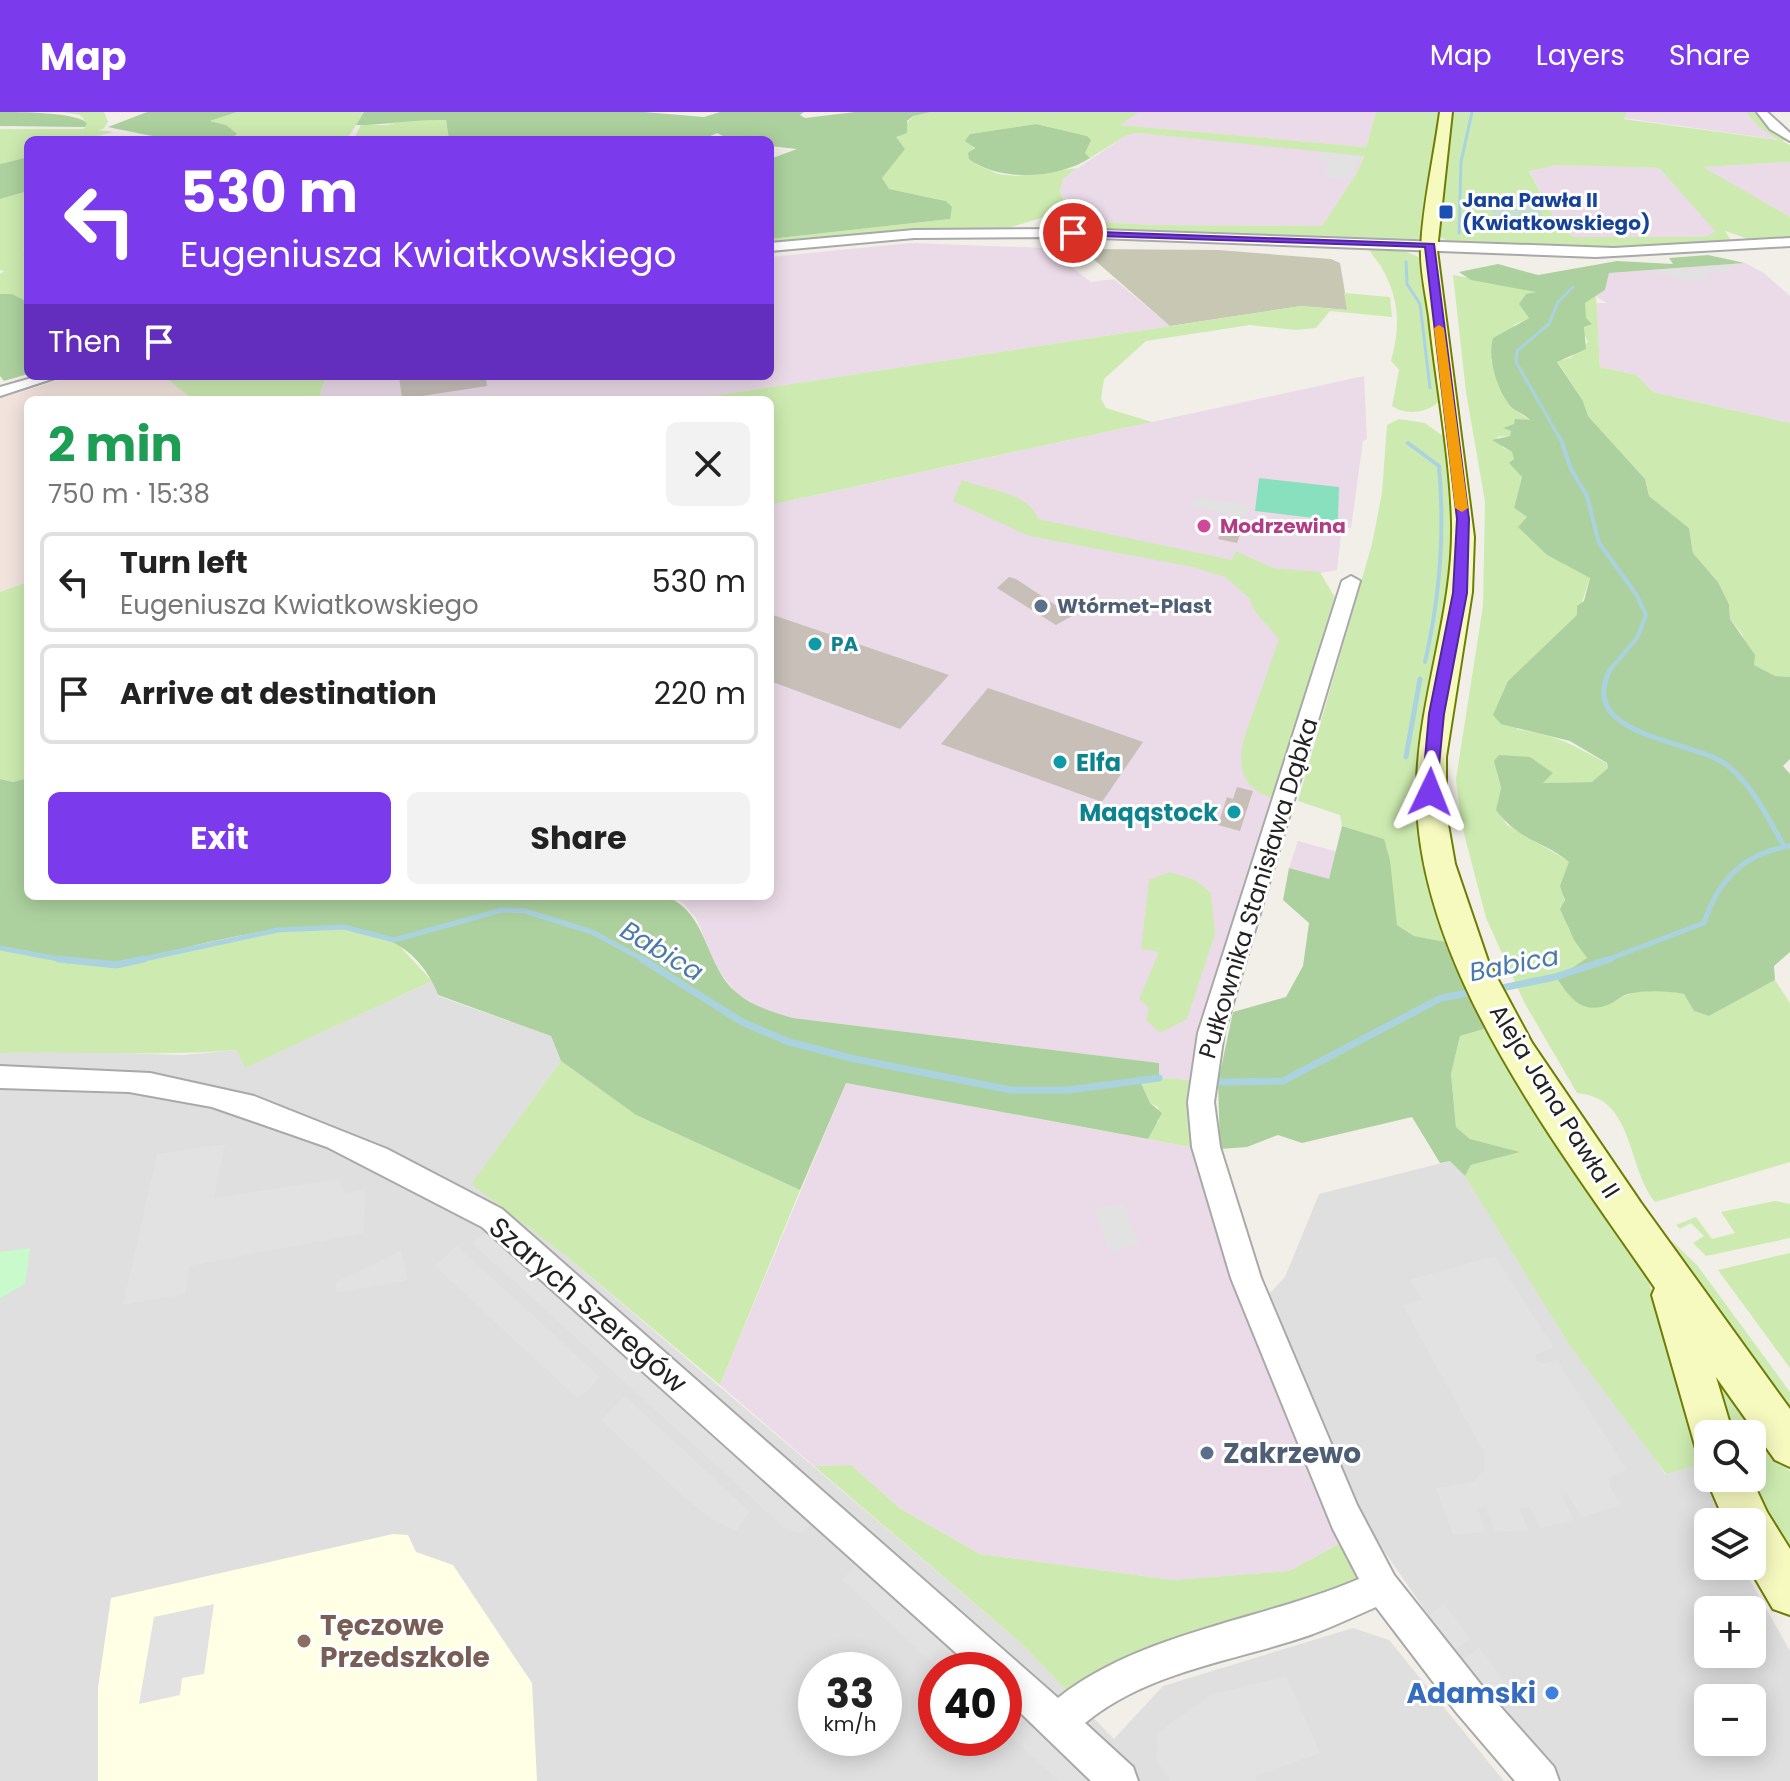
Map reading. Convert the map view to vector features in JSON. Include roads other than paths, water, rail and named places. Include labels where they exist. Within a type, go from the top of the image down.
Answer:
[{"type":"street","name":"Aleja Jana Pawła II","points":[[1446,112],[1429,247],[1463,519],[1460,593],[1432,754],[1434,831],[1452,912],[1503,1024],[1551,1104],[1668,1277],[1790,1445]]},
{"type":"street","points":[[1762,112],[1774,127],[1790,138]]},
{"type":"street","points":[[774,247],[903,234],[1058,234],[1429,247],[1538,254],[1790,242]]},
{"type":"street","points":[[0,392],[40,380]]},
{"type":"street","name":"Pułkownika Stanisława Dąbka","points":[[1351,581],[1204,1062],[1201,1102],[1206,1147],[1246,1278],[1345,1517],[1382,1587],[1469,1699],[1540,1781]]},
{"type":"street","name":"Szarych Szeregów","points":[[0,1077],[75,1078],[172,1087],[270,1112],[455,1197],[492,1218],[982,1652]]},
{"type":"street","name":"Aleja Jana Pawła II","points":[[1668,1277],[1707,1420]]},
{"type":"street","points":[[1766,1552],[1790,1592]]},
{"type":"street","points":[[1059,1721],[1092,1694],[1128,1673],[1314,1616],[1382,1587]]},
{"type":"street","name":"Szarych Szeregów","points":[[1022,1688],[1119,1781]]},
{"type":"waterway","points":[[1459,233],[1461,162],[1472,112]]},
{"type":"waterway","points":[[1406,262],[1407,284],[1420,304],[1430,388]]},
{"type":"waterway","points":[[1561,441],[1516,362],[1517,351],[1549,324],[1558,302],[1573,287]]},
{"type":"waterway","points":[[1561,441],[1571,469],[1587,496],[1599,543],[1636,594],[1646,615],[1637,638],[1608,672]]},
{"type":"waterway","points":[[1408,443],[1439,466],[1440,565],[1425,662]]},
{"type":"waterway","points":[[1610,670],[1604,692],[1609,710],[1623,723],[1643,733],[1711,756],[1727,765],[1752,793],[1784,846]]},
{"type":"waterway","points":[[1406,757],[1420,679]]},
{"type":"waterway","name":"Babica","points":[[1605,961],[1704,923],[1717,894],[1735,871],[1759,855],[1790,846]]},
{"type":"waterway","name":"Babica","points":[[135,961],[278,930],[344,927],[394,940],[502,910],[525,911],[592,932],[646,961]]},
{"type":"waterway","name":"Babica","points":[[0,948],[69,961]]},
{"type":"waterway","name":"Babica","points":[[59,959],[116,965],[144,959]]},
{"type":"waterway","name":"Babica","points":[[642,959],[742,1022],[789,1042],[855,1059],[1011,1090],[1068,1090],[1159,1078]]},
{"type":"waterway","name":"Babica","points":[[1605,961],[1610,959]]},
{"type":"waterway","name":"Babica","points":[[1497,989],[1555,977],[1605,961]]},
{"type":"waterway","name":"Babica","points":[[1218,1082],[1283,1081],[1441,998],[1474,992]]},
{"type":"place","name":"Jana Pawła II (Kwiatkowskiego)","points":[[1446,212]]},
{"type":"place","name":"Modrzewina","points":[[1204,526]]},
{"type":"place","name":"Wtórmet-Plast","points":[[1041,606]]},
{"type":"place","name":"PA","points":[[815,644]]},
{"type":"place","name":"Elfa","points":[[1060,762]]},
{"type":"place","name":"Maqqstock","points":[[1234,812]]},
{"type":"place","name":"Zakrzewo","points":[[1207,1453]]},
{"type":"place","name":"Tęczowe Przedszkole","points":[[304,1641]]},
{"type":"place","name":"Adamski","points":[[1552,1693]]}]
